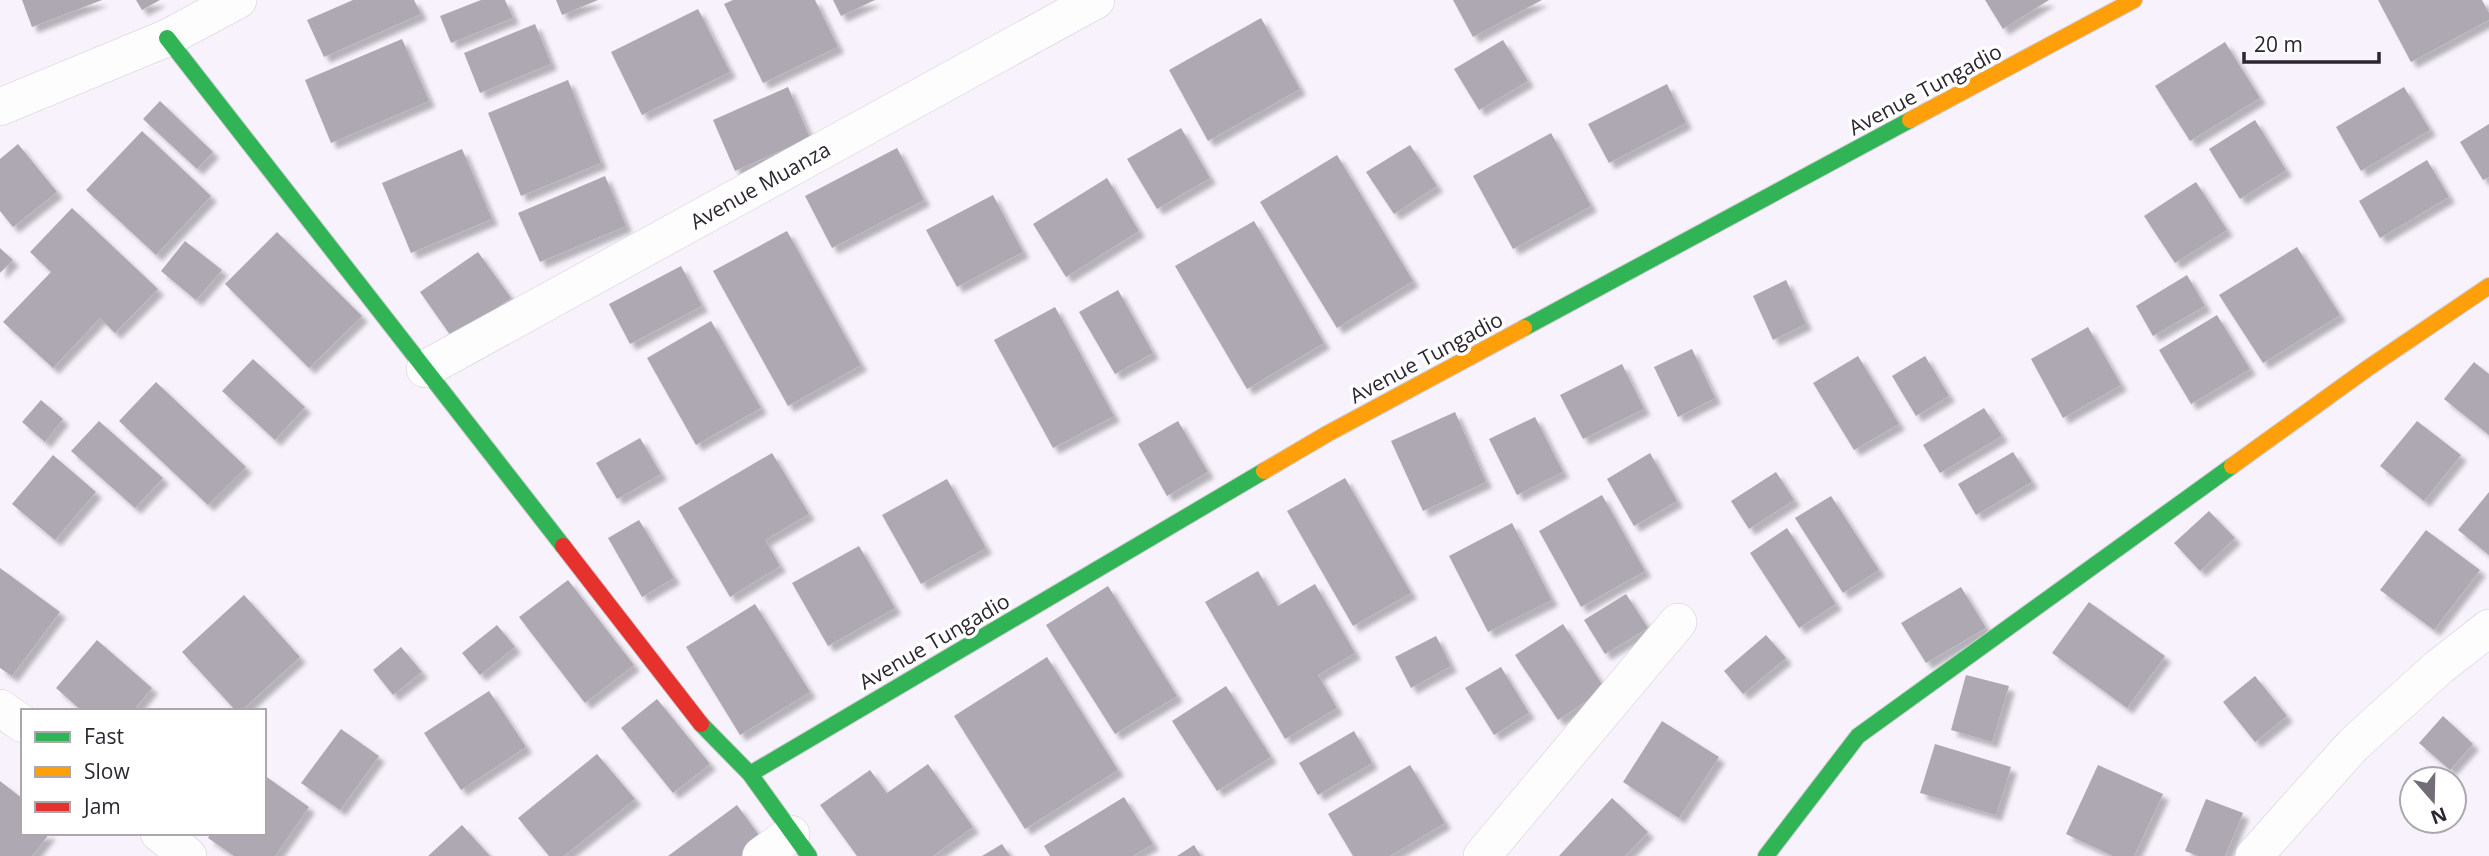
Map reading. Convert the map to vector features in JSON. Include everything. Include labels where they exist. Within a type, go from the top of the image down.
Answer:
[{"type":"street","points":[[0,107],[167,38],[238,0]]},
{"type":"street","name":"Avenue Muanza","points":[[425,369],[1096,0]]},
{"type":"street","name":"Avenue Tungadio","points":[[750,774],[1327,435],[2134,0]]},
{"type":"street","points":[[167,38],[703,726],[750,774],[800,845],[761,856]]},
{"type":"street","points":[[1766,856],[1858,736],[2368,368],[2489,286]]},
{"type":"street","points":[[1482,856],[1678,622]]},
{"type":"street","points":[[2254,856],[2353,745],[2439,667],[2489,628]]},
{"type":"street","points":[[0,708],[21,723]]},
{"type":"street","points":[[162,835],[188,856]]},
{"type":"building","points":[[22,0],[102,0],[32,27]]},
{"type":"building","points":[[136,0],[160,0],[142,10]]},
{"type":"building","points":[[353,0],[414,0],[421,14],[324,57],[307,20]]},
{"type":"building","points":[[481,0],[505,0],[513,18],[451,43],[440,16]]},
{"type":"building","points":[[556,0],[598,0],[562,15]]},
{"type":"building","points":[[733,0],[815,0],[838,47],[763,83],[724,4]]},
{"type":"building","points":[[833,0],[875,0],[841,16]]},
{"type":"building","points":[[1453,0],[1542,0],[1473,37]]},
{"type":"building","points":[[1985,0],[2049,0],[2003,29]]},
{"type":"building","points":[[2378,0],[2482,0],[2489,13],[2489,20],[2411,62]]},
{"type":"building","points":[[698,9],[730,72],[642,115],[611,52]]},
{"type":"building","points":[[1261,18],[1300,89],[1208,141],[1169,70]]},
{"type":"building","points":[[535,24],[551,64],[480,93],[464,53]]},
{"type":"building","points":[[402,39],[429,101],[331,143],[305,80]]},
{"type":"building","points":[[1503,40],[1528,81],[1479,110],[1454,69]]},
{"type":"building","points":[[2225,42],[2260,98],[2190,141],[2155,86]]},
{"type":"building","points":[[568,80],[601,163],[521,196],[488,113]]},
{"type":"building","points":[[1667,84],[1686,123],[1609,163],[1588,124]]},
{"type":"building","points":[[788,87],[810,138],[735,171],[713,120]]},
{"type":"building","points":[[2404,87],[2430,130],[2361,171],[2336,127]]},
{"type":"building","points":[[160,101],[213,152],[197,169],[143,119]]},
{"type":"building","points":[[2255,120],[2286,170],[2240,199],[2209,149]]},
{"type":"building","points":[[2489,124],[2489,177],[2483,180],[2460,142]]},
{"type":"building","points":[[1181,128],[1210,178],[1157,209],[1127,159]]},
{"type":"building","points":[[142,131],[211,196],[156,255],[86,190]]},
{"type":"building","points":[[1551,133],[1591,206],[1513,249],[1473,176]]},
{"type":"building","points":[[18,144],[57,192],[13,227],[0,211],[0,159]]},
{"type":"building","points":[[1410,145],[1437,186],[1394,214],[1366,172]]},
{"type":"building","points":[[897,148],[924,200],[832,248],[805,196]]},
{"type":"building","points":[[462,149],[492,219],[411,253],[382,183]]},
{"type":"building","points":[[1337,155],[1413,281],[1337,328],[1260,202]]},
{"type":"building","points":[[2427,160],[2449,197],[2380,238],[2359,201]]},
{"type":"building","points":[[605,176],[626,226],[540,262],[518,213]]},
{"type":"building","points":[[1107,178],[1139,231],[1066,277],[1033,224]]},
{"type":"building","points":[[2196,182],[2227,230],[2175,263],[2144,216]]},
{"type":"building","points":[[993,195],[1023,252],[957,287],[926,230]]},
{"type":"building","points":[[72,208],[158,289],[115,333],[100,318],[53,368],[3,322],[51,272],[30,252]]},
{"type":"building","points":[[1254,221],[1324,343],[1247,389],[1175,266]]},
{"type":"building","points":[[787,231],[861,365],[788,406],[713,271]]},
{"type":"building","points":[[277,232],[362,316],[309,368],[225,284]]},
{"type":"building","points":[[185,241],[222,270],[196,300],[161,271]]},
{"type":"building","points":[[2297,247],[2340,315],[2263,363],[2219,295]]},
{"type":"building","points":[[0,248],[13,260],[0,273]]},
{"type":"building","points":[[478,252],[511,298],[453,339],[420,292]]},
{"type":"building","points":[[681,266],[702,306],[630,344],[609,304]]},
{"type":"building","points":[[2187,275],[2205,306],[2153,336],[2136,306]]},
{"type":"building","points":[[1786,280],[1806,324],[1773,340],[1753,296]]},
{"type":"building","points":[[1118,290],[1153,353],[1115,374],[1079,312]]},
{"type":"building","points":[[1055,307],[1114,416],[1053,448],[994,340]]},
{"type":"building","points":[[2217,315],[2250,369],[2191,404],[2159,350]]},
{"type":"building","points":[[711,321],[761,408],[696,445],[647,358]]},
{"type":"building","points":[[2088,327],[2121,385],[2063,418],[2031,359]]},
{"type":"building","points":[[1692,349],[1715,398],[1678,417],[1654,367]]},
{"type":"building","points":[[1858,356],[1899,424],[1854,450],[1813,383]]},
{"type":"building","points":[[1925,356],[1949,396],[1916,416],[1892,376]]},
{"type":"building","points":[[253,359],[305,407],[275,440],[222,391]]},
{"type":"building","points":[[2474,362],[2489,374],[2489,435],[2444,399]]},
{"type":"building","points":[[1622,364],[1644,409],[1583,439],[1560,395]]},
{"type":"building","points":[[156,382],[246,467],[208,505],[119,421]]},
{"type":"building","points":[[41,400],[63,419],[45,442],[22,422]]},
{"type":"building","points":[[1984,408],[2002,436],[1940,473],[1923,445]]},
{"type":"building","points":[[1455,412],[1486,482],[1423,511],[1391,441]]},
{"type":"building","points":[[1535,417],[1563,472],[1517,495],[1489,439]]},
{"type":"building","points":[[99,421],[163,478],[135,508],[71,451]]},
{"type":"building","points":[[1178,421],[1208,472],[1167,496],[1138,444]]},
{"type":"building","points":[[2417,421],[2461,455],[2424,501],[2380,466]]},
{"type":"building","points":[[640,438],[661,474],[617,499],[596,463]]},
{"type":"building","points":[[2013,452],[2032,482],[1976,515],[1958,484]]},
{"type":"building","points":[[772,453],[809,514],[765,540],[780,566],[730,597],[678,508]]},
{"type":"building","points":[[1650,453],[1677,501],[1634,526],[1607,479]]},
{"type":"building","points":[[53,455],[96,492],[55,540],[12,504]]},
{"type":"building","points":[[1776,472],[1794,500],[1749,529],[1731,501]]},
{"type":"building","points":[[1345,478],[1411,593],[1353,626],[1287,511]]},
{"type":"building","points":[[947,479],[986,548],[921,584],[882,515]]},
{"type":"building","points":[[2489,492],[2489,555],[2458,530]]},
{"type":"building","points":[[1602,495],[1645,571],[1581,607],[1539,531]]},
{"type":"building","points":[[1831,496],[1879,570],[1843,593],[1795,518]]},
{"type":"building","points":[[2209,511],[2235,538],[2200,571],[2174,543]]},
{"type":"building","points":[[639,520],[674,578],[642,597],[608,538]]},
{"type":"building","points":[[1512,523],[1552,600],[1488,632],[1449,556]]},
{"type":"building","points":[[1787,528],[1836,604],[1799,628],[1750,553]]},
{"type":"building","points":[[2426,530],[2480,570],[2434,630],[2380,590]]},
{"type":"building","points":[[859,546],[895,608],[828,646],[792,583]]},
{"type":"building","points":[[0,568],[60,612],[12,676],[0,668]]},
{"type":"building","points":[[1258,571],[1278,606],[1315,584],[1355,653],[1318,675],[1337,708],[1285,739],[1205,602]]},
{"type":"building","points":[[568,580],[634,665],[585,703],[519,617]]},
{"type":"building","points":[[1108,586],[1177,696],[1115,734],[1046,625]]},
{"type":"building","points":[[1961,587],[1986,628],[1926,663],[1901,623]]},
{"type":"building","points":[[1626,594],[1648,628],[1605,654],[1584,620]]},
{"type":"building","points":[[244,595],[300,657],[243,709],[234,709],[182,652]]},
{"type":"building","points":[[2089,602],[2165,656],[2127,708],[2052,653]]},
{"type":"building","points":[[755,604],[810,692],[740,735],[686,647]]},
{"type":"building","points":[[1563,624],[1605,689],[1558,720],[1515,655]]},
{"type":"building","points":[[497,625],[515,647],[480,675],[462,653]]},
{"type":"building","points":[[1766,635],[1786,658],[1743,694],[1724,671]]},
{"type":"building","points":[[1436,636],[1451,666],[1411,688],[1395,657]]},
{"type":"building","points":[[97,640],[152,688],[135,709],[80,709],[56,688]]},
{"type":"building","points":[[401,647],[422,672],[393,695],[373,670]]},
{"type":"building","points":[[1047,657],[1118,770],[1025,829],[954,716]]},
{"type":"building","points":[[1501,667],[1529,713],[1494,735],[1465,688]]},
{"type":"building","points":[[1966,675],[2009,686],[1992,742],[1951,730]]},
{"type":"building","points":[[2255,676],[2287,716],[2255,742],[2223,702]]},
{"type":"building","points":[[1226,686],[1271,757],[1217,791],[1172,721]]},
{"type":"building","points":[[489,691],[526,747],[461,790],[424,733]]},
{"type":"building","points":[[657,699],[710,764],[673,793],[621,728]]},
{"type":"building","points":[[2443,716],[2473,744],[2454,765],[2444,765],[2419,743]]},
{"type":"building","points":[[1662,721],[1719,757],[1679,818],[1623,782]]},
{"type":"building","points":[[341,729],[379,756],[340,810],[301,783]]},
{"type":"building","points":[[1354,731],[1372,763],[1318,795],[1299,763]]},
{"type":"building","points":[[1935,744],[2011,767],[1996,815],[1920,793]]},
{"type":"building","points":[[597,754],[635,799],[564,856],[549,856],[518,818]]},
{"type":"building","points":[[928,764],[973,827],[933,856],[857,856],[820,805],[870,770],[887,793]]},
{"type":"building","points":[[1410,765],[1445,823],[1390,856],[1353,856],[1328,814]]},
{"type":"building","points":[[2098,765],[2163,794],[2134,856],[2113,856],[2066,834]]},
{"type":"building","points":[[266,776],[309,807],[275,856],[234,856],[208,838],[210,835],[266,835]]},
{"type":"building","points":[[0,781],[21,797],[21,835],[48,835],[32,856],[0,856]]},
{"type":"building","points":[[1124,797],[1153,844],[1133,856],[1050,856],[1044,846]]},
{"type":"building","points":[[1612,798],[1648,832],[1625,856],[1559,856]]},
{"type":"building","points":[[2206,799],[2243,813],[2225,856],[2198,856],[2185,851]]},
{"type":"building","points":[[737,805],[774,856],[668,856]]},
{"type":"building","points":[[462,825],[490,856],[428,856]]},
{"type":"building","points":[[1002,844],[1010,856],[982,856]]},
{"type":"building","points":[[1194,845],[1201,856],[1177,856]]},
{"type":"traffic: fast","points":[[167,38],[563,546]]},
{"type":"traffic: fast","points":[[1524,328],[1910,120]]},
{"type":"traffic: fast","points":[[1766,856],[1858,736],[2232,466]]},
{"type":"traffic: fast","points":[[750,774],[1264,471]]},
{"type":"traffic: fast","points":[[701,724],[750,774],[809,856]]},
{"type":"traffic: slow","points":[[1910,120],[2134,0]]},
{"type":"traffic: slow","points":[[2232,466],[2368,368],[2489,286]]},
{"type":"traffic: slow","points":[[1264,471],[1524,328]]},
{"type":"traffic: jam","points":[[563,546],[701,724]]}]
